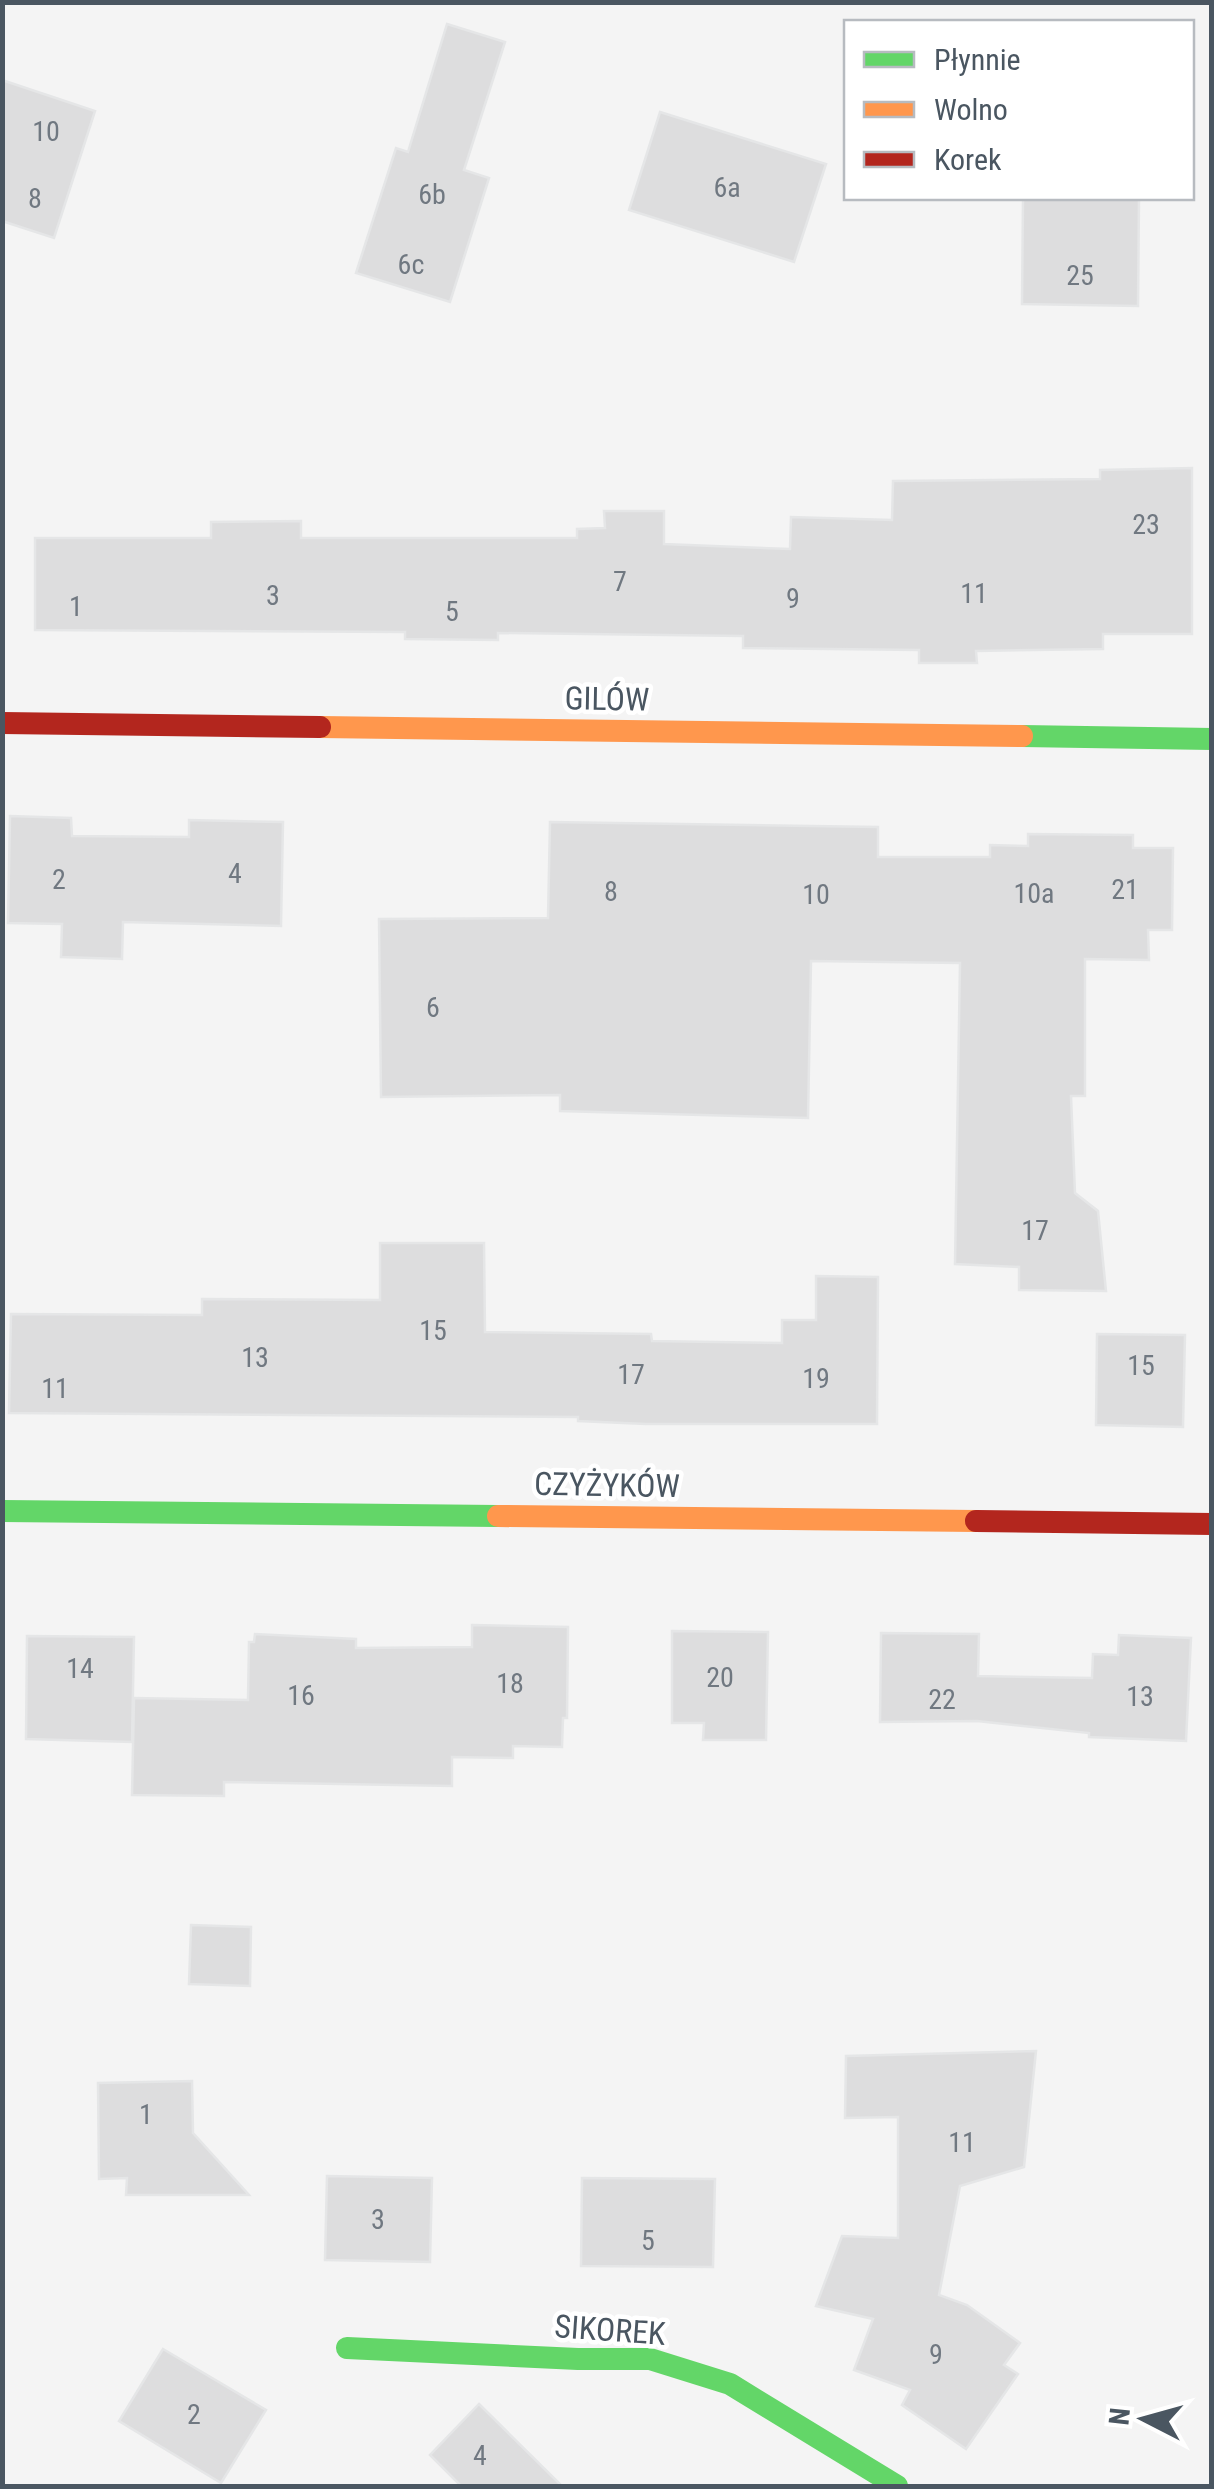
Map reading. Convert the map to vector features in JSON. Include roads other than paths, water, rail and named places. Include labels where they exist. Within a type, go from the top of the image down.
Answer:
[{"type":"street","name":"GILÓW","points":[[2,723],[1212,740]]},
{"type":"street","name":"CZYŻYKÓW","points":[[2,1510],[1212,1524]]},
{"type":"street","name":"SIKOREK","points":[[347,2348],[650,2359],[730,2384],[897,2486]]}]
